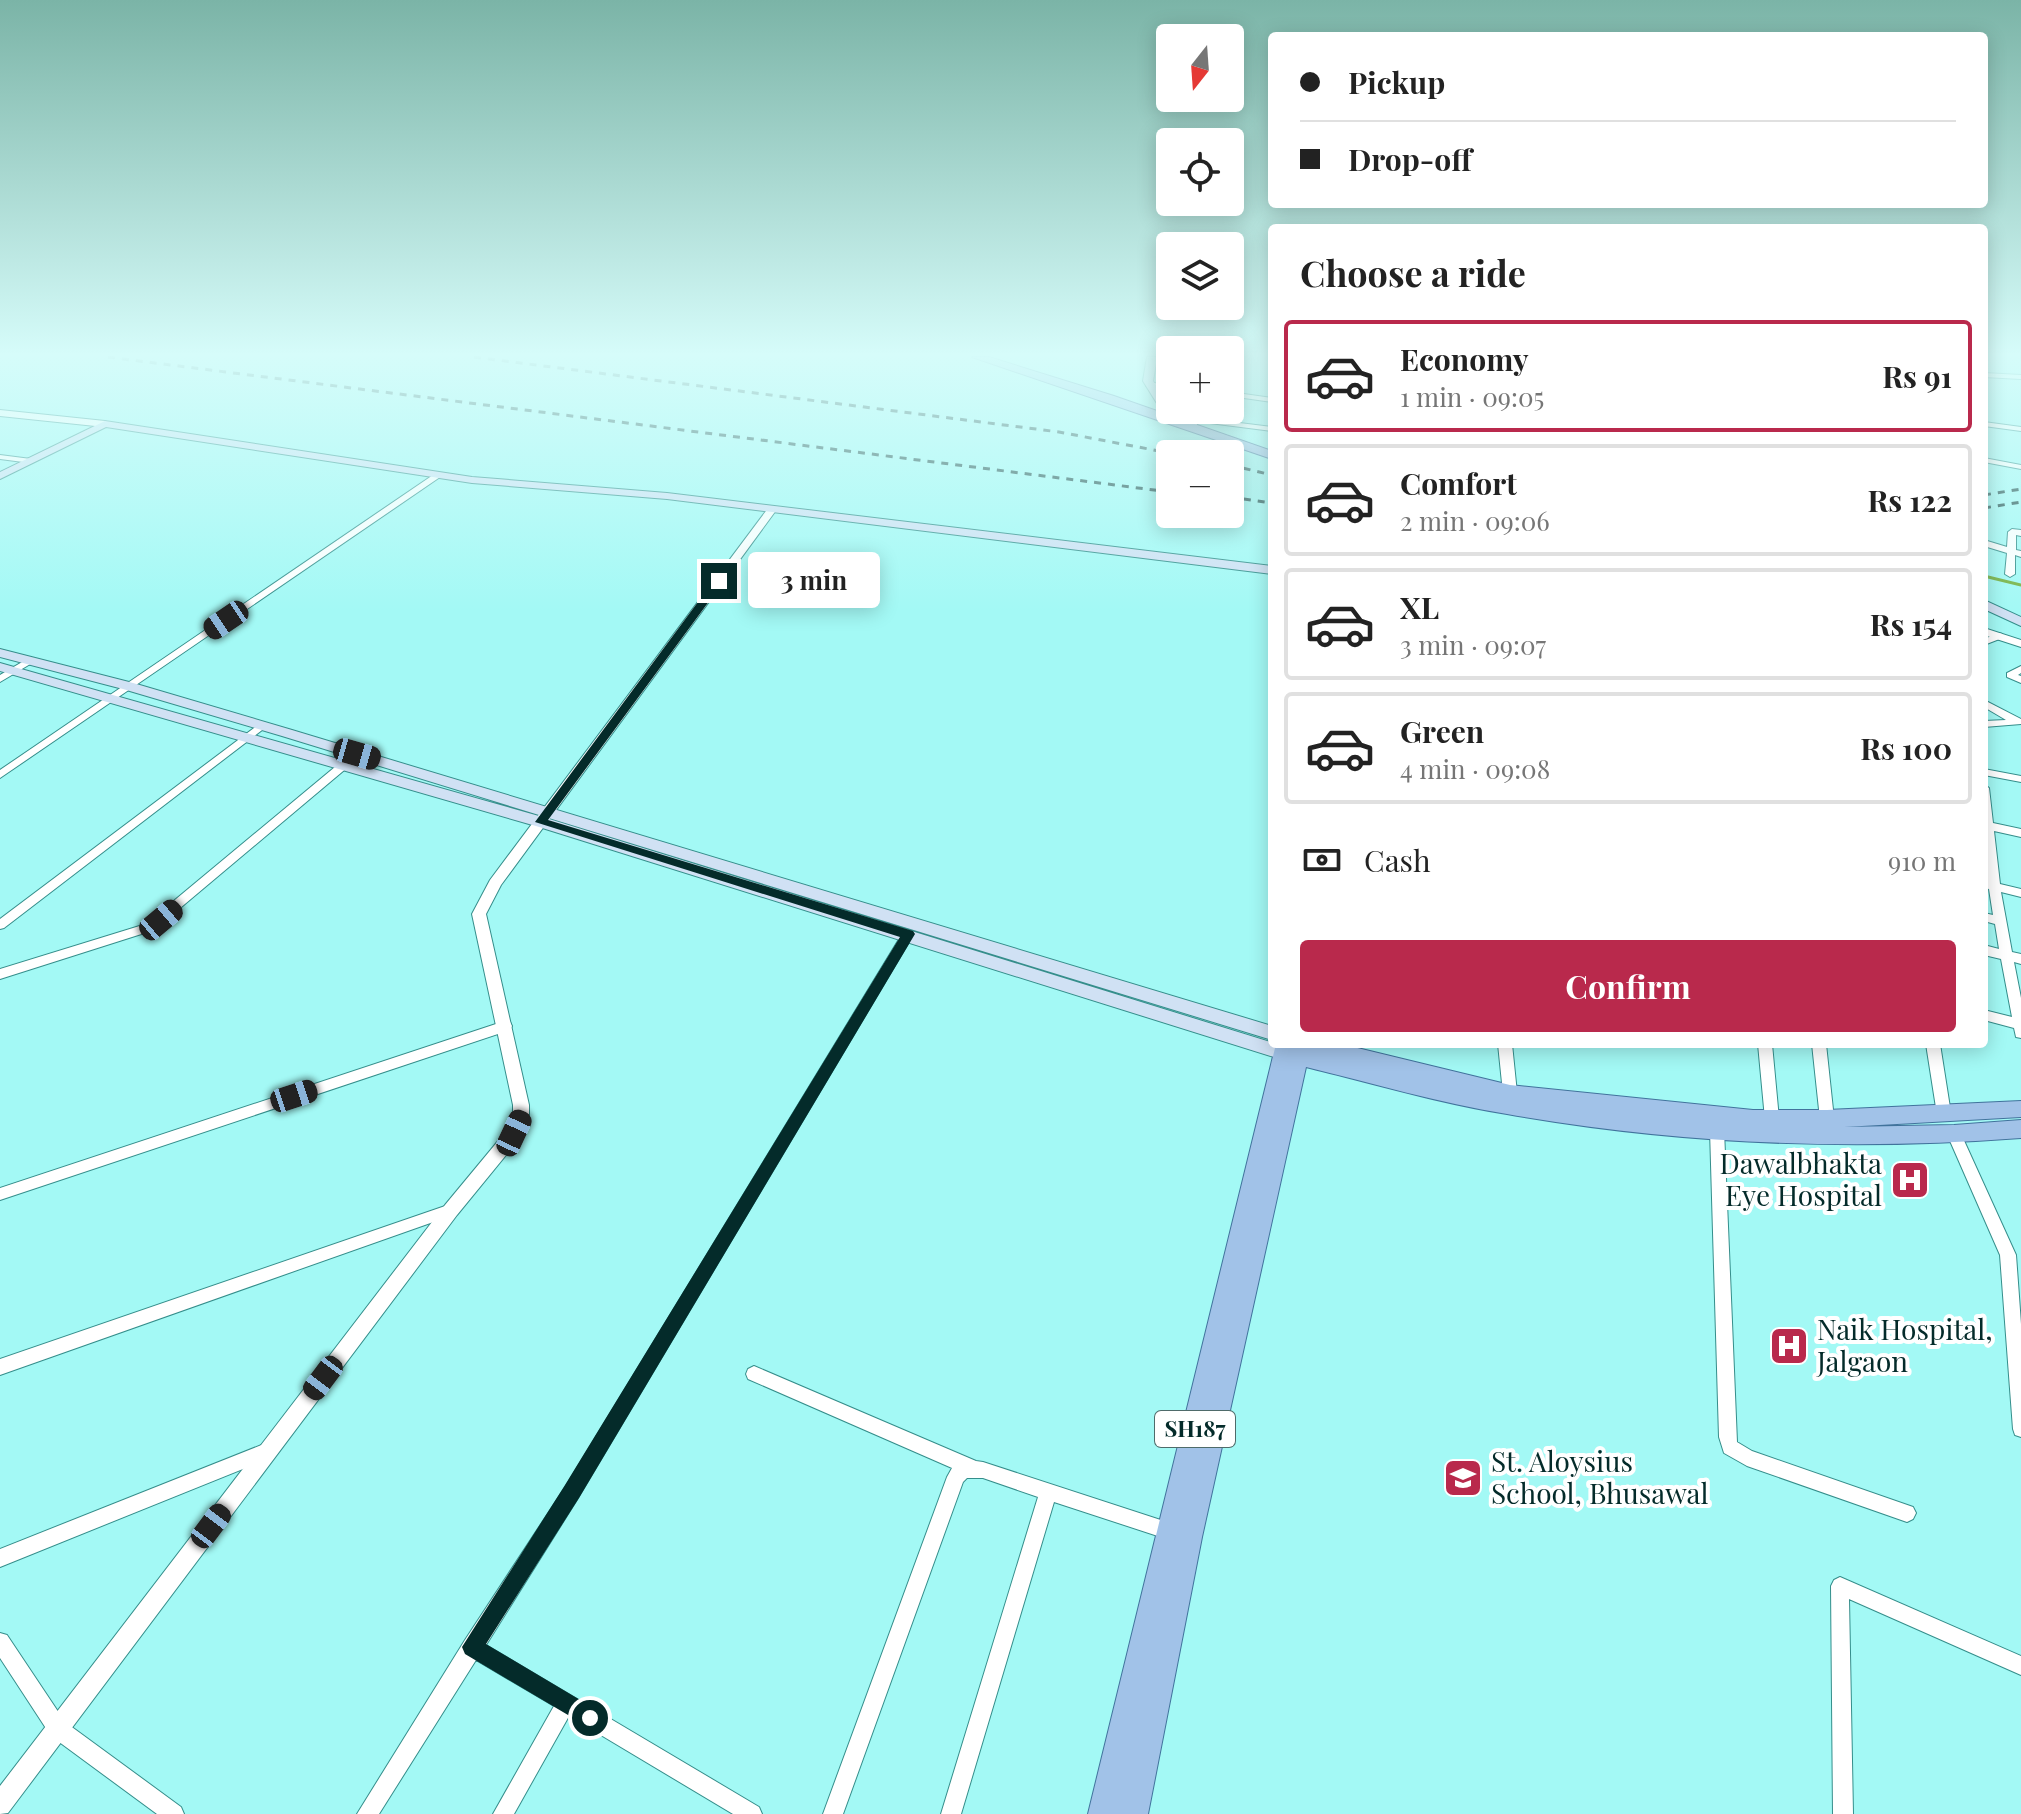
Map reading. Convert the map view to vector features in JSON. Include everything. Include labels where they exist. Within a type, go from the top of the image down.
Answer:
[{"type":"main road","points":[[0,476],[70,442]]},
{"type":"main road","points":[[221,442],[439,475],[772,509],[1268,570]]},
{"type":"main road","points":[[1239,442],[1268,453]]},
{"type":"main road","points":[[1988,606],[2021,622]]},
{"type":"main road","points":[[0,653],[262,725],[908,934],[1094,985],[1268,1039]]},
{"type":"main road","points":[[4,672],[343,765],[544,816],[1268,1039]]},
{"type":"main road","name":"SH187","points":[[1103,1814],[1170,1531],[1291,1048]]},
{"type":"main road","name":"SH187","points":[[1133,1814],[1292,1048]]},
{"type":"main road","points":[[1299,1048],[1506,1106],[1717,1130],[1785,1136],[1954,1134],[2021,1129]]},
{"type":"main road","points":[[1301,1048],[1510,1093],[1772,1119],[2021,1109]]},
{"type":"street","points":[[0,457],[31,461]]},
{"type":"street","points":[[1988,461],[2021,467]]},
{"type":"street","points":[[0,775],[439,475]]},
{"type":"street","points":[[0,1805],[451,1210],[514,1133],[521,1118],[505,1026],[479,914],[495,883],[772,509]]},
{"type":"street","points":[[2010,574],[2016,552],[2012,532],[2020,528]]},
{"type":"street","points":[[1988,536],[1991,530]]},
{"type":"street","points":[[1988,544],[2016,552]]},
{"type":"street","points":[[1988,632],[2021,644]]},
{"type":"street","points":[[1988,640],[1999,636]]},
{"type":"street","points":[[4,672],[29,661]]},
{"type":"street","points":[[2021,669],[2011,675],[2021,680]]},
{"type":"street","points":[[1988,705],[2020,722]]},
{"type":"street","points":[[1988,724],[2020,722]]},
{"type":"street","points":[[0,925],[262,725]]},
{"type":"street","points":[[0,974],[150,927],[357,754]]},
{"type":"street","points":[[1988,773],[2021,779]]},
{"type":"street","points":[[1988,825],[2021,833]]},
{"type":"street","points":[[1988,865],[1989,885],[2000,921],[2020,1028]]},
{"type":"street","points":[[1989,885],[2021,893]]},
{"type":"street","points":[[1988,918],[2000,921]]},
{"type":"street","points":[[367,1814],[572,1492],[908,934]]},
{"type":"street","points":[[1988,951],[2021,959]]},
{"type":"street","points":[[1988,1016],[2020,1028]]},
{"type":"street","points":[[0,1194],[505,1026]]},
{"type":"street","points":[[1505,1048],[1510,1093]]},
{"type":"street","points":[[1765,1048],[1772,1119]]},
{"type":"street","points":[[1819,1048],[1827,1119]]},
{"type":"street","points":[[1934,1048],[1944,1114]]},
{"type":"street","points":[[1717,1130],[1727,1437],[1730,1447],[1747,1458],[1907,1513]]},
{"type":"street","points":[[1954,1134],[2008,1255],[2021,1429]]},
{"type":"street","points":[[0,1367],[451,1210]]},
{"type":"street","points":[[2003,1245],[2021,1252]]},
{"type":"street","points":[[754,1374],[972,1468],[1170,1531]]},
{"type":"street","points":[[0,1558],[269,1450]]},
{"type":"street","points":[[833,1814],[956,1477],[963,1469],[972,1468]]},
{"type":"street","points":[[951,1814],[1048,1492]]},
{"type":"street","points":[[1843,1814],[1840,1586],[2021,1666]]},
{"type":"street","points":[[0,1642],[58,1729],[174,1814]]},
{"type":"street","points":[[472,1647],[752,1814]]},
{"type":"street","points":[[503,1814],[566,1703]]},
{"type":"waterway","points":[[1988,577],[2021,585]]},
{"type":"railway","points":[[774,442],[1156,490]]},
{"type":"railway","points":[[1110,442],[1156,450]]},
{"type":"railway","points":[[1244,468],[1268,474]]},
{"type":"railway","points":[[1988,494],[2021,489]]},
{"type":"railway","points":[[1244,499],[1268,502]]},
{"type":"railway","points":[[1988,507],[2021,502]]},
{"type":"place","name":"Dawalbhakta Eye Hospital","points":[[1910,1180]]},
{"type":"place","name":"Naik Hospital, Jalgaon","points":[[1789,1346]]},
{"type":"place","name":"St. Aloysius School, Bhusawal","points":[[1463,1478]]},
{"type":"route","points":[[590,1718],[472,1647],[572,1492],[908,934],[541,822],[719,581]]}]
